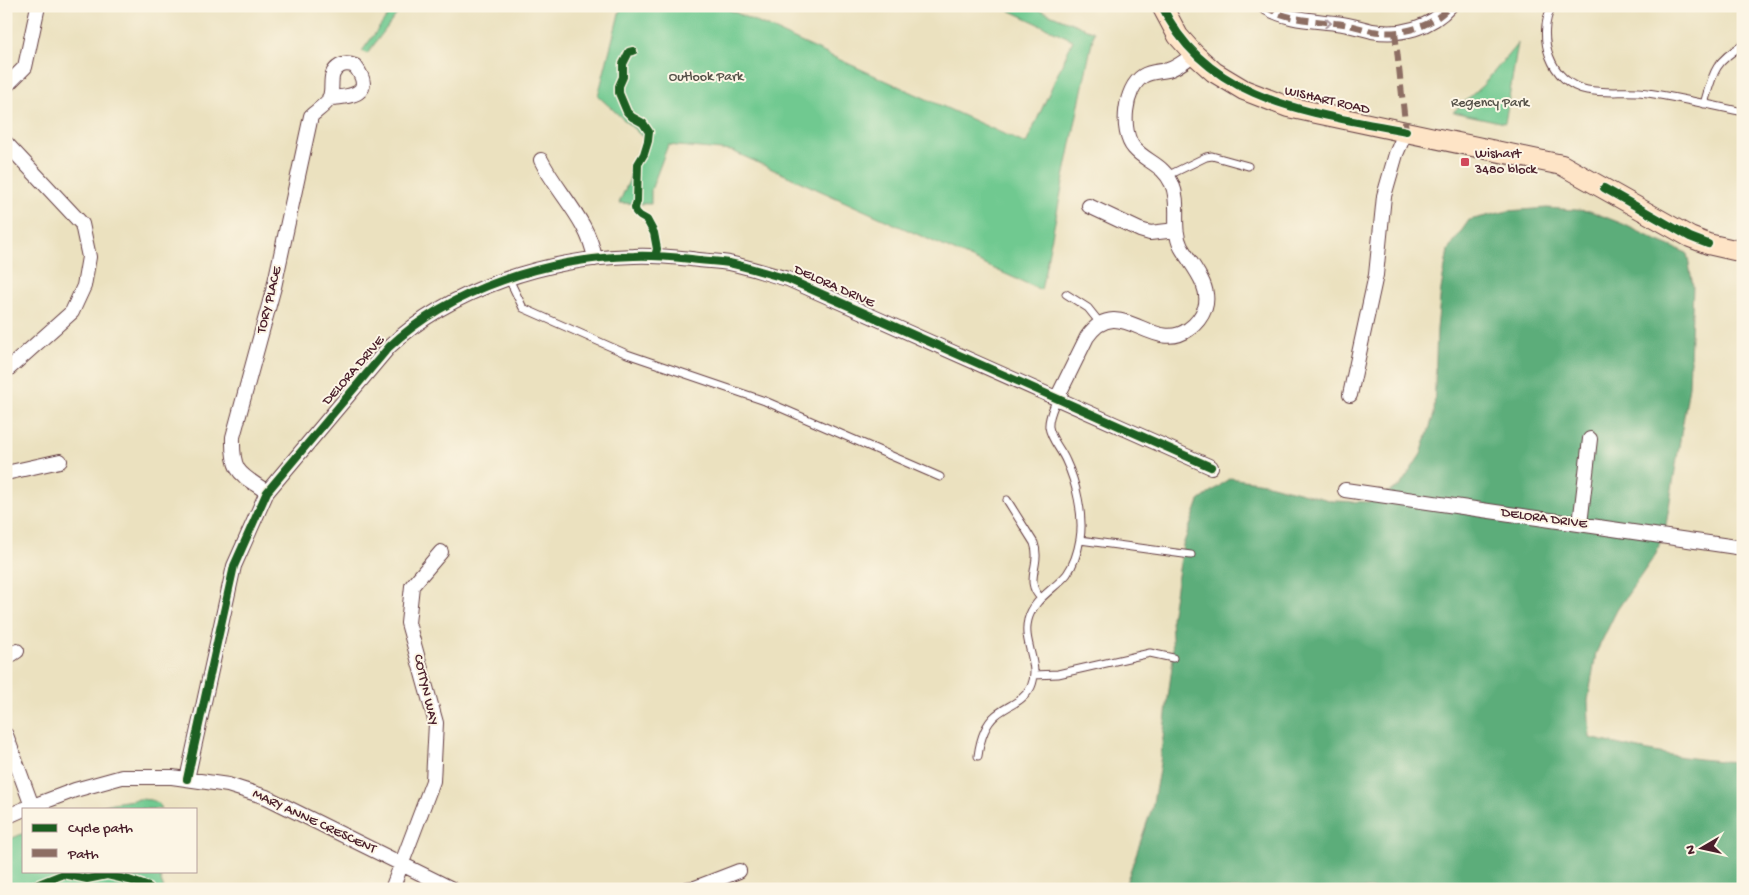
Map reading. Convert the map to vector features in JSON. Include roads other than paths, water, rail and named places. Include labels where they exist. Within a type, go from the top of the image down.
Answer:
[{"type":"street","points":[[6,86],[25,67],[38,6]]},
{"type":"street","name":"WISHART ROAD","points":[[1162,6],[1178,36],[1194,54],[1214,72],[1244,90],[1288,107],[1562,165],[1690,237],[1708,244],[1743,252]]},
{"type":"street","points":[[1264,6],[1302,20],[1338,23],[1387,32],[1421,27],[1436,19],[1450,6]]},
{"type":"street","points":[[1057,398],[1087,337],[1100,323],[1109,320],[1120,320],[1164,336],[1180,334],[1195,324],[1205,309],[1207,300],[1202,280],[1182,247],[1176,230],[1175,196],[1172,184],[1158,164],[1135,150],[1128,142],[1125,130],[1131,90],[1137,81],[1144,75],[1176,67],[1194,54]]},
{"type":"street","name":"TORY PLACE","points":[[266,492],[240,474],[232,458],[233,437],[274,287],[311,116],[329,98]]},
{"type":"street","points":[[1350,396],[1376,275],[1384,196],[1396,154],[1406,131]]},
{"type":"street","points":[[6,143],[82,224],[90,257],[84,286],[72,312],[6,370]]},
{"type":"street","points":[[541,160],[552,180],[588,233],[595,259]]},
{"type":"street","points":[[1089,206],[1150,233],[1176,230]]},
{"type":"street","name":"DELORA DRIVE","points":[[187,778],[234,566],[266,492],[389,347],[429,314],[473,292],[509,279],[552,267],[595,259],[654,256],[728,263],[788,279],[1211,467]]},
{"type":"street","points":[[1580,524],[1590,439]]},
{"type":"street","points":[[6,473],[60,461]]},
{"type":"street","name":"DELORA DRIVE","points":[[1345,490],[1743,548]]},
{"type":"street","name":"COTTYN WAY","points":[[392,889],[433,781],[436,722],[408,623],[412,586],[440,552]]},
{"type":"street","points":[[6,735],[27,808]]},
{"type":"street","name":"MARY ANNE CRESCENT","points":[[27,808],[75,790],[122,776],[187,778],[228,785],[266,798],[452,889]]},
{"type":"street","name":"MARY ANNE CRESCENT","points":[[6,817],[22,810]]},
{"type":"street","points":[[687,889],[695,888],[739,871]]},
{"type":"lane","points":[[1552,6],[1546,22],[1545,33],[1548,55],[1559,73],[1576,86],[1586,90],[1646,93],[1743,112]]},
{"type":"lane","points":[[1704,104],[1712,74],[1726,55],[1743,45]]},
{"type":"lane","points":[[1167,176],[1206,157],[1212,156],[1248,166]]},
{"type":"lane","points":[[509,279],[523,308],[627,354],[765,400],[940,476]]},
{"type":"lane","points":[[1066,294],[1088,308],[1100,323]]},
{"type":"lane","points":[[978,756],[983,735],[989,723],[996,715],[1020,700],[1032,684],[1034,675],[1027,630],[1028,619],[1033,608],[1041,598],[1067,574],[1077,553],[1080,540],[1081,518],[1070,470],[1066,459],[1052,436],[1049,426],[1050,417],[1057,398]]},
{"type":"lane","points":[[1007,500],[1037,550],[1037,561],[1032,578],[1032,586],[1041,598]]},
{"type":"lane","points":[[1080,540],[1192,556]]},
{"type":"lane","points":[[1034,675],[1058,674],[1150,653],[1173,658]]},
{"type":"place","name":"Wishart 3480 block","points":[[1465,162]]},
{"type":"park label","name":"Outlook Park","points":[[706,77]]},
{"type":"park label","name":"Regency Park","points":[[1490,103]]}]
